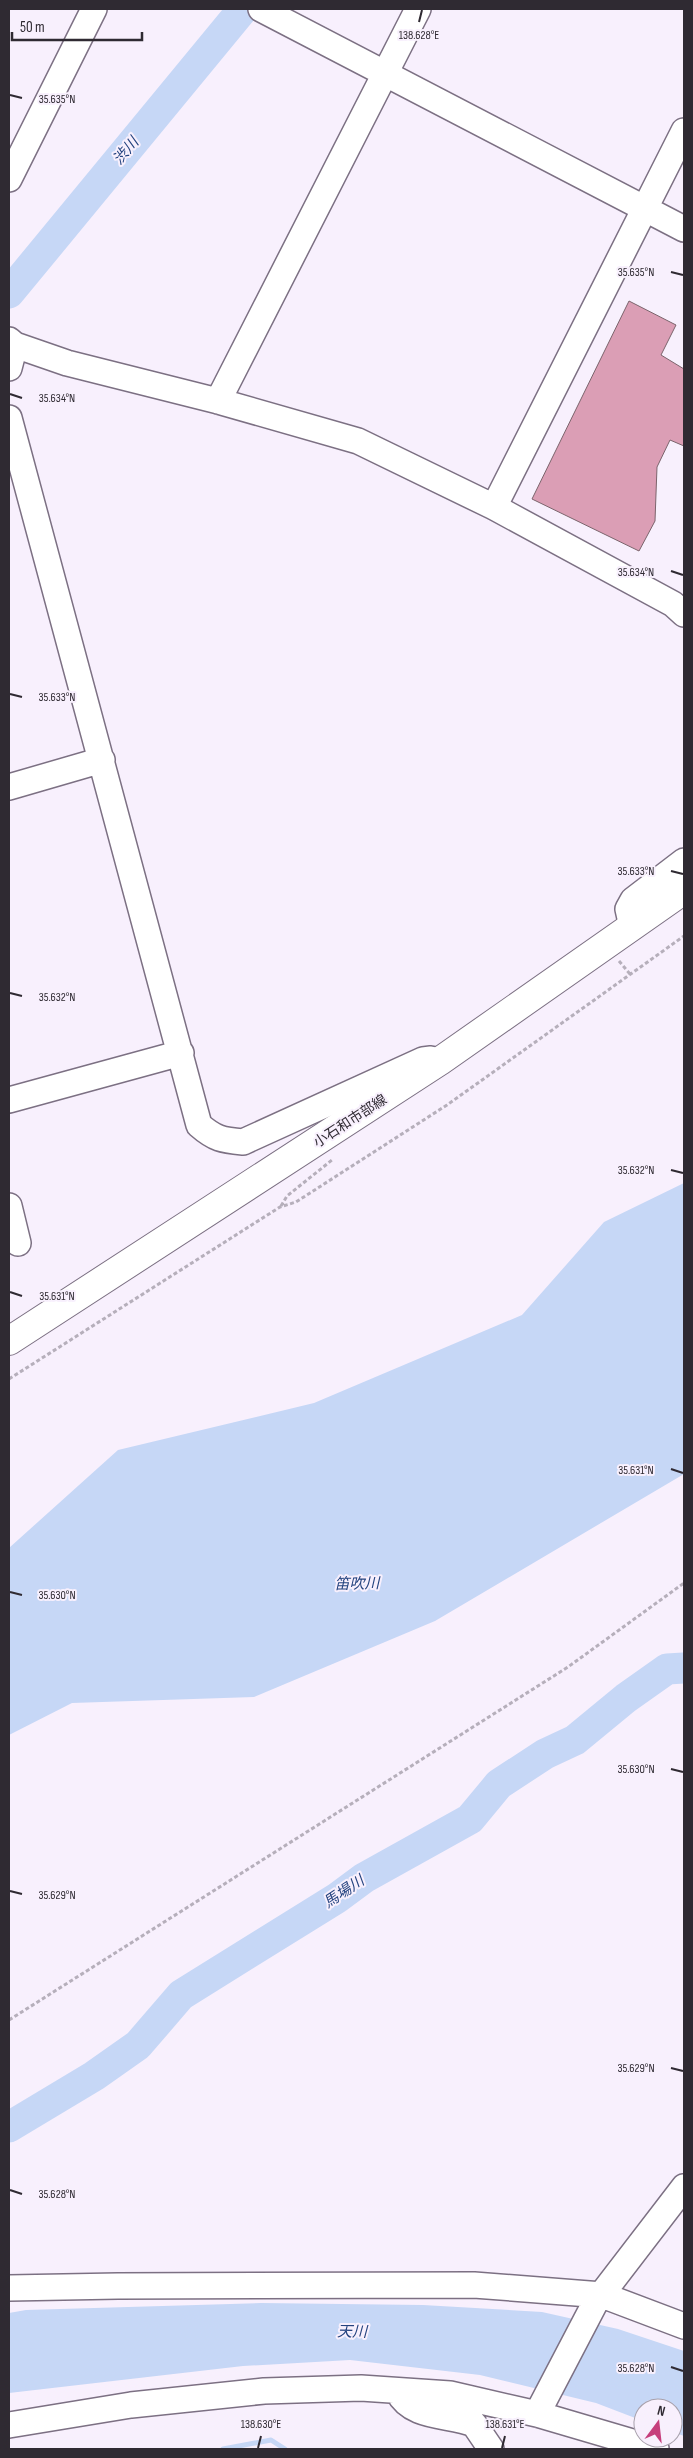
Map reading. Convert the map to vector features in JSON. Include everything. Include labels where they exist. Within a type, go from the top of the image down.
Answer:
[{"type":"main road","name":"小石和市部線","points":[[9,1341],[440,1061],[684,890]]},
{"type":"street","points":[[9,179],[94,9]]},
{"type":"street","points":[[218,401],[418,9]]},
{"type":"street","points":[[264,10],[684,229]]},
{"type":"street","points":[[494,507],[684,131]]},
{"type":"street","points":[[11,351],[218,401],[358,441],[494,507],[673,604],[684,614]]},
{"type":"street","points":[[9,418],[199,1124],[212,1136],[223,1140],[243,1142],[428,1058],[440,1061]]},
{"type":"street","points":[[9,787],[102,760]]},
{"type":"street","points":[[632,927],[628,909],[633,900],[684,861]]},
{"type":"street","points":[[9,1100],[181,1053]]},
{"type":"street","points":[[9,1206],[18,1243]]},
{"type":"street","points":[[541,2408],[599,2299],[684,2187]]},
{"type":"street","points":[[9,2288],[474,2285],[599,2299],[684,2326]]},
{"type":"street","points":[[9,2425],[131,2405],[264,2391],[361,2388],[398,2392],[450,2394],[541,2408],[656,2449]]},
{"type":"street","points":[[398,2392],[402,2401],[412,2409],[474,2424],[492,2449]]},
{"type":"path","points":[[9,1379],[280,1207],[296,1202],[447,1105],[684,936]]},
{"type":"path","points":[[613,954],[630,974]]},
{"type":"path","points":[[9,2020],[568,1666],[684,1584]]},
{"type":"water","name":"笛吹川","points":[[684,1183],[684,1474],[435,1621],[254,1697],[72,1703],[9,1735],[9,1548],[118,1450],[314,1403],[522,1315],[604,1222]]},
{"type":"water","name":"天川","points":[[261,2303],[423,2305],[542,2312],[618,2329],[684,2351],[684,2436],[683,2398],[633,2398],[633,2417],[596,2403],[480,2375],[350,2360],[243,2366],[9,2393],[9,2313],[26,2310]]},
{"type":"building","points":[[629,301],[676,325],[661,355],[684,369],[684,446],[670,440],[657,467],[655,521],[639,551],[532,499]]},
{"type":"waterway","name":"渋川","points":[[9,293],[243,9]]},
{"type":"waterway","name":"馬場川","points":[[9,2127],[94,2076],[138,2045],[181,1995],[337,1898],[364,1878],[470,1819],[499,1784],[545,1754],[575,1740],[626,1698],[667,1669],[684,1668]]},
{"type":"waterway","points":[[223,2449],[271,2440],[285,2449]]}]
